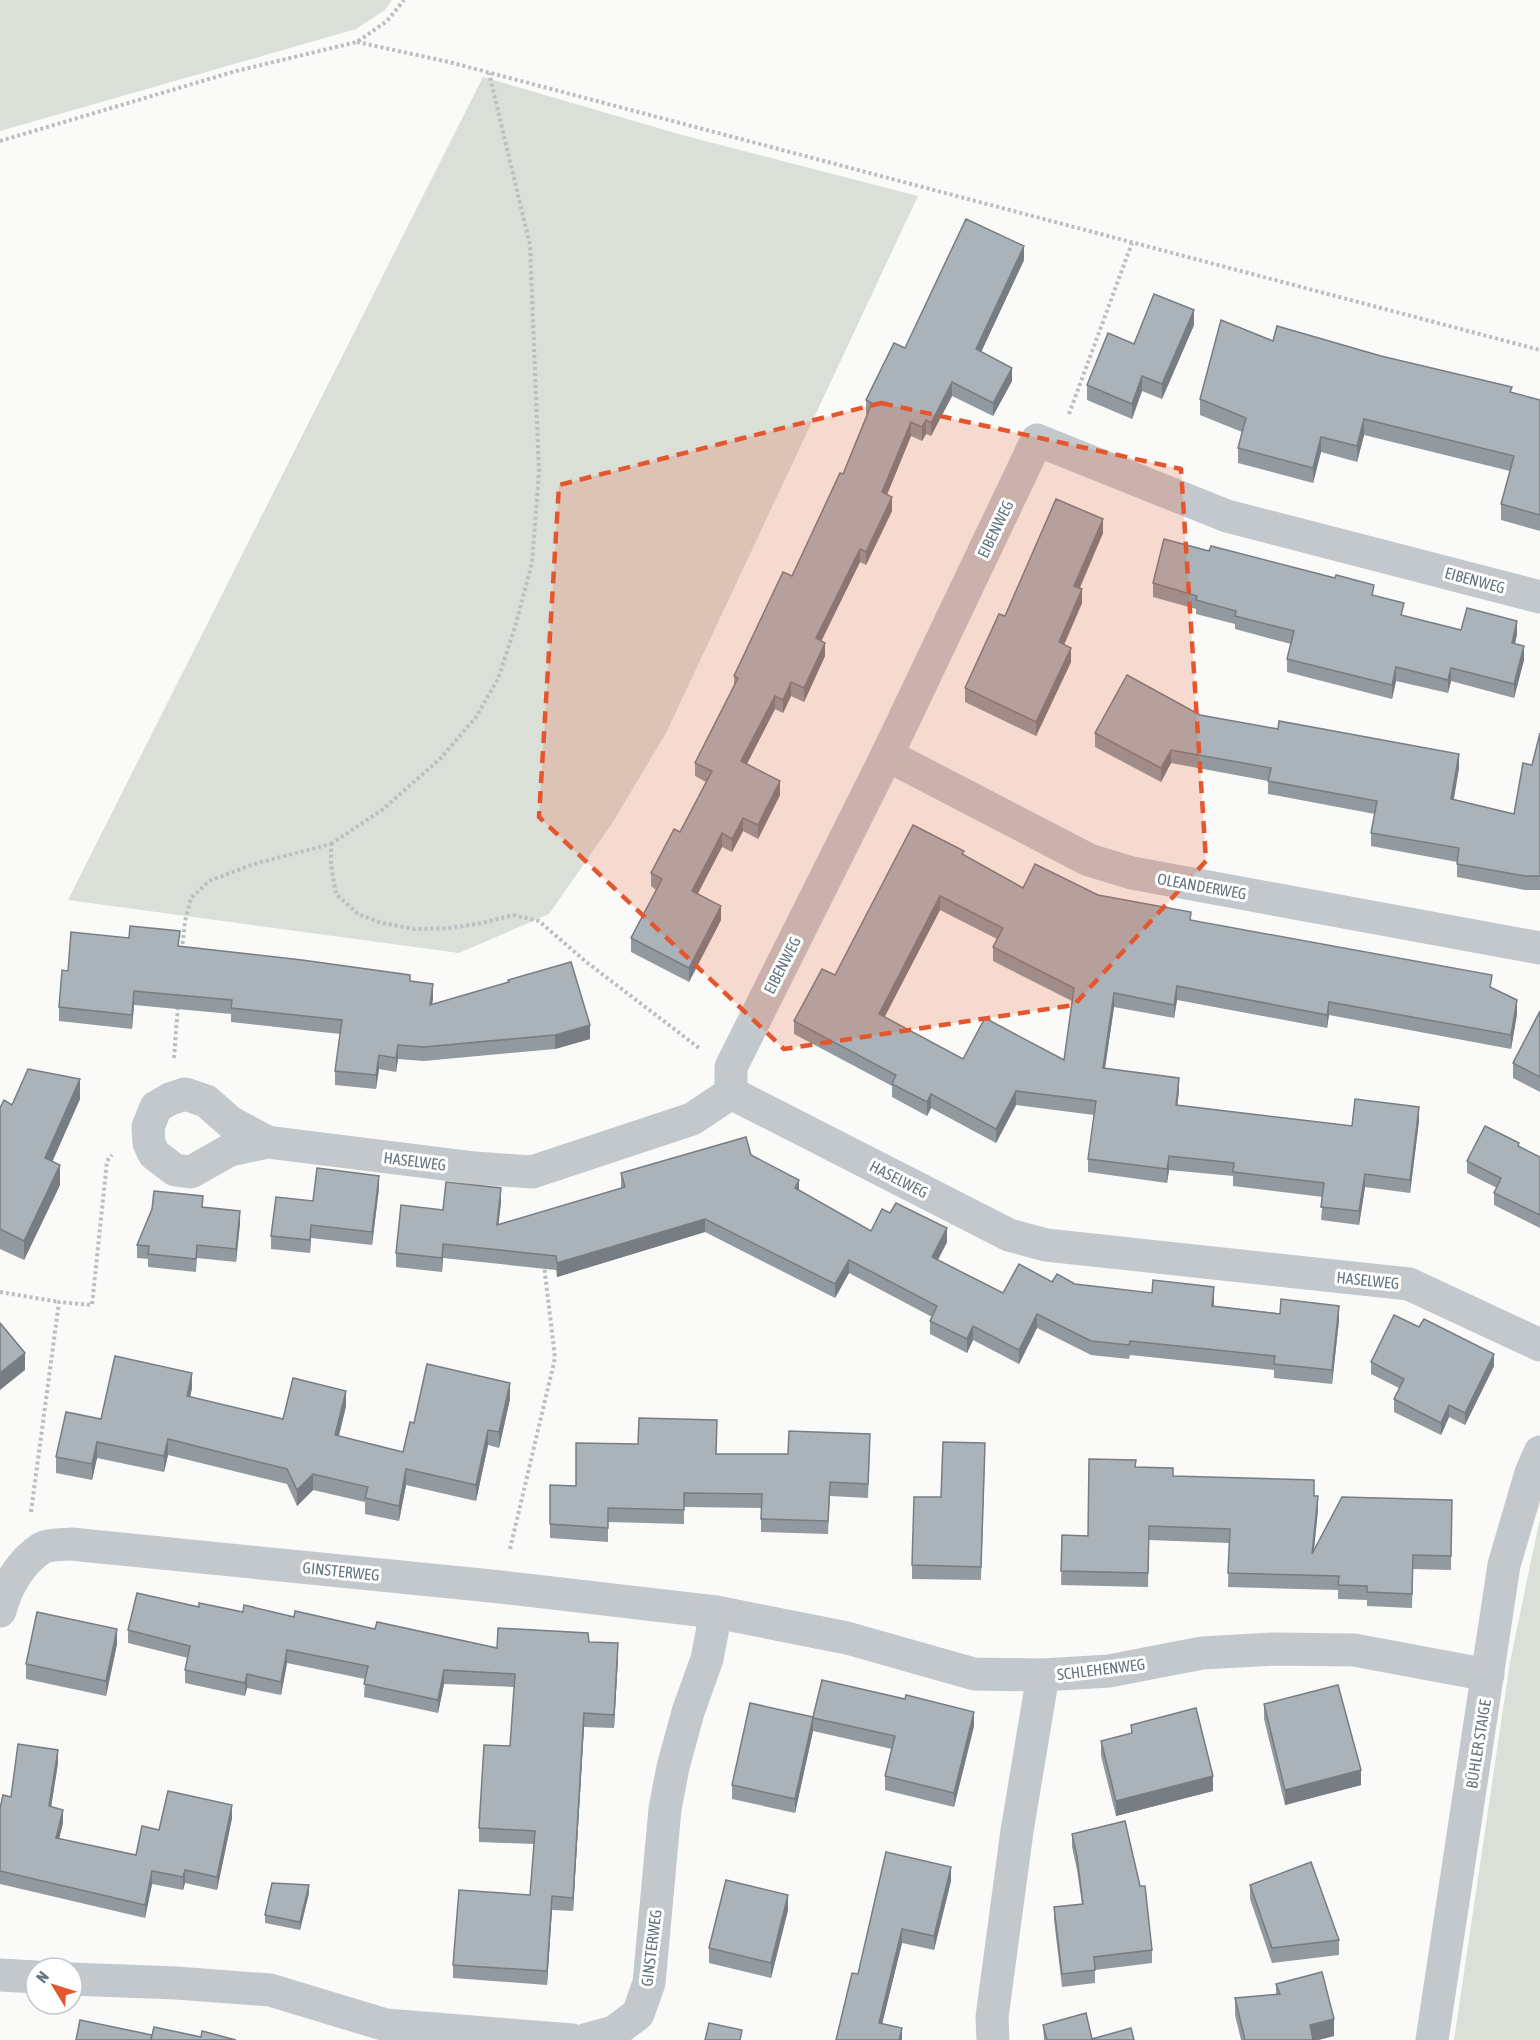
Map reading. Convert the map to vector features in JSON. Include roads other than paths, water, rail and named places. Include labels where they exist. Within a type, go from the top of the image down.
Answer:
[{"type":"street","name":"EIBENWEG","points":[[731,1080],[1037,440],[1227,516],[1540,597]]},
{"type":"street","name":"OLEANDERWEG","points":[[887,755],[1089,860],[1132,873],[1540,948]]},
{"type":"street","name":"HASELWEG","points":[[267,1142],[230,1122],[206,1101],[185,1094],[156,1107],[148,1127],[149,1143],[154,1154],[175,1170],[190,1172],[230,1150],[267,1142],[475,1168],[532,1172],[692,1119],[731,1080],[1009,1235],[1046,1245],[1409,1284],[1540,1345]]},
{"type":"street","name":"BÜHLER STAIGE","points":[[1432,2040],[1504,1565],[1531,1473],[1540,1452]]},
{"type":"street","name":"GINSTERWEG","points":[[0,1611],[2,1600],[14,1576],[25,1563],[44,1546],[71,1545],[501,1587],[717,1612],[847,1638],[974,1674],[1043,1675]]},
{"type":"street","name":"GINSTERWEG","points":[[585,2040],[614,2032],[638,2014],[649,1983],[665,1809],[673,1767],[706,1659],[717,1612]]},
{"type":"street","name":"SCHLEHENWEG","points":[[993,2040],[992,2017],[1011,1878],[1043,1675],[1109,1671],[1202,1653],[1274,1648],[1354,1650],[1488,1675]]},
{"type":"street","points":[[0,1975],[24,1976]]},
{"type":"street","points":[[84,1979],[270,1990],[386,2025],[572,2040]]}]
